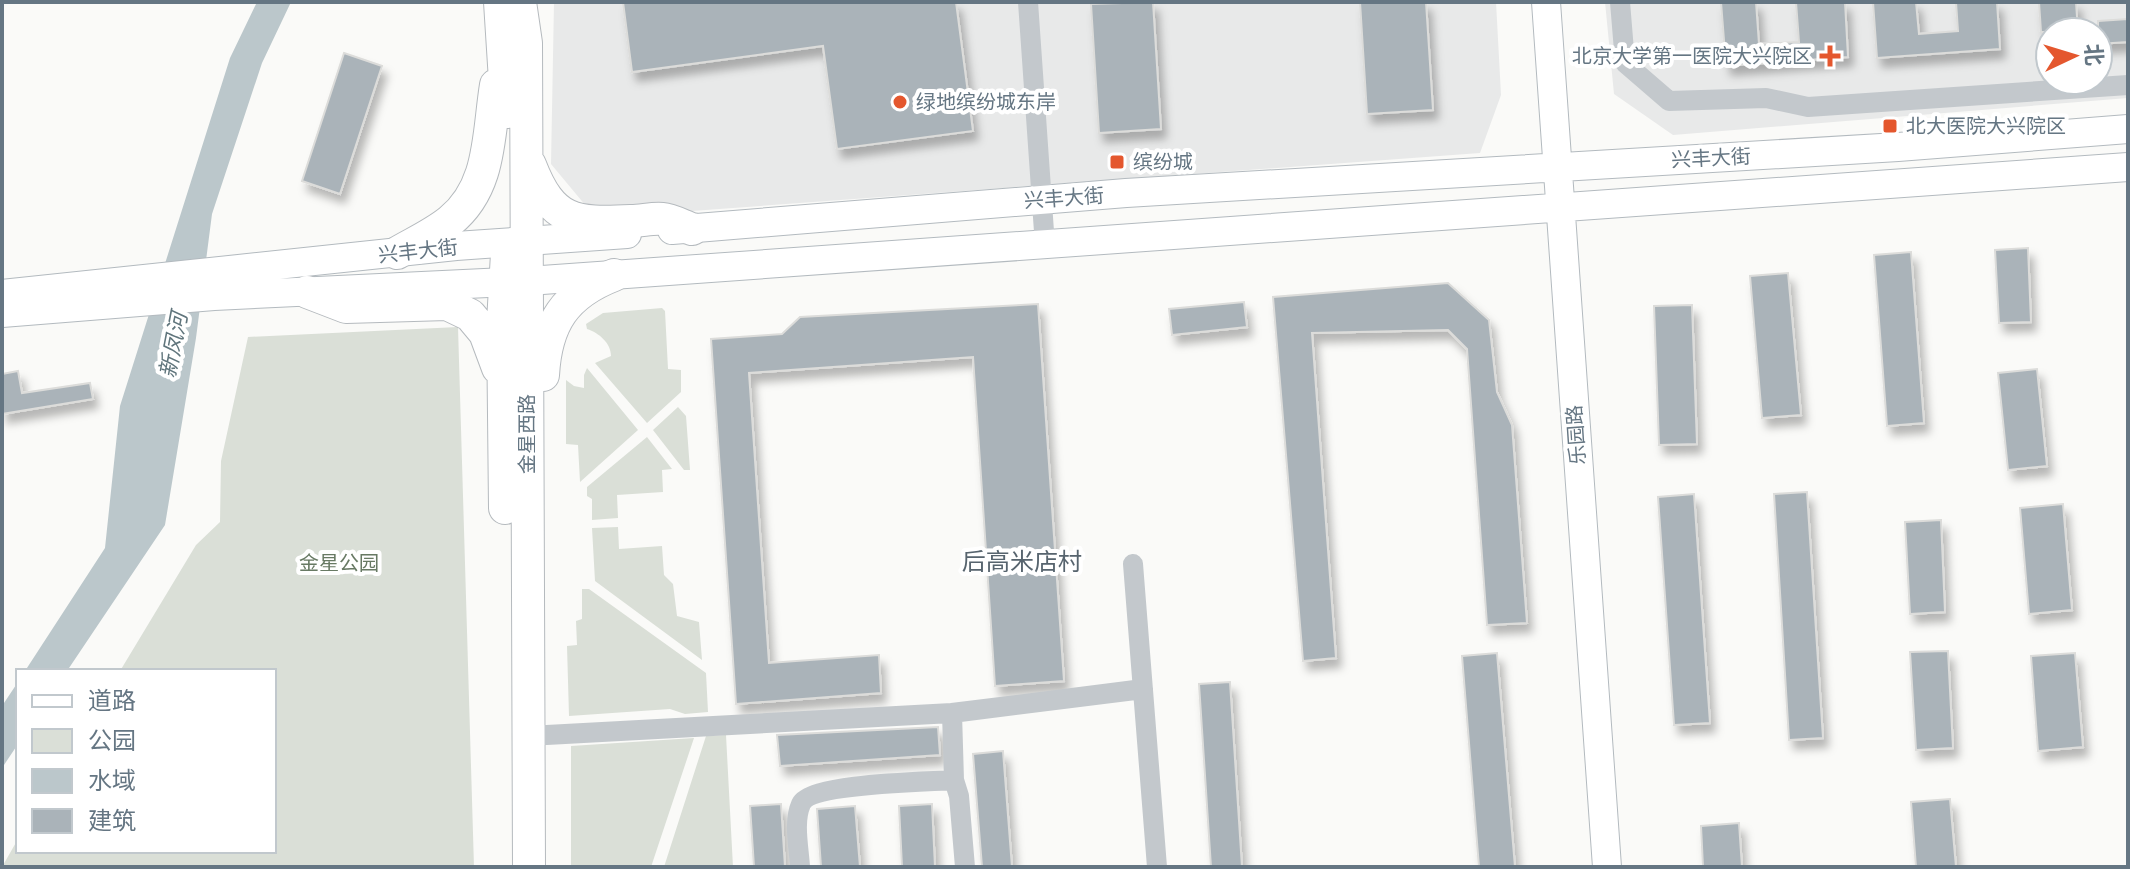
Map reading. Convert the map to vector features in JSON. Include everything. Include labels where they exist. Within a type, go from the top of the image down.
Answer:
[{"type":"main road","name":"金星西路","points":[[500,2],[517,243],[527,484],[529,867]]},
{"type":"main road","name":"金星西路","points":[[517,243],[527,158],[526,43],[520,2]]},
{"type":"main road","name":"乐园路","points":[[1546,2],[1607,867]]},
{"type":"main road","points":[[397,253],[449,221],[478,187],[486,162],[503,51]]},
{"type":"main road","name":"兴丰大街","points":[[2,294],[122,291],[219,284],[397,253],[1044,199],[1898,147],[2128,129]]},
{"type":"main road","points":[[527,158],[538,187],[553,208],[569,217],[588,222],[663,219],[692,229]]},
{"type":"main road","name":"兴丰大街","points":[[219,284],[307,292],[517,282],[2128,167]]},
{"type":"main road","points":[[527,484],[539,451],[544,358],[549,334],[576,295],[588,285],[614,275]]},
{"type":"main road","name":"金星西路","points":[[509,867],[504,391],[517,282]]},
{"type":"main road","name":"兴丰大街","points":[[2,313],[122,291]]},
{"type":"main road","points":[[307,292],[346,307],[447,304],[470,315],[485,333],[504,391]]},
{"type":"street","points":[[1028,2],[1045,246]]},
{"type":"street","points":[[1620,2],[1625,63],[1669,101],[1766,98],[1808,107],[2128,85]]},
{"type":"street","points":[[1133,564],[1157,867]]},
{"type":"street","points":[[528,736],[952,713],[1143,689]]},
{"type":"street","points":[[952,713],[954,780],[959,796],[965,867]]},
{"type":"street","points":[[800,867],[797,829],[801,803],[809,795],[835,789],[954,780]]},
{"type":"shaded area","points":[[554,2],[1496,2],[1501,95],[1480,153],[596,218],[551,164]]},
{"type":"shaded area","name":"北京大学第一医院大兴院区","points":[[1605,2],[2128,2],[2128,98],[1673,135],[1614,94]]},
{"type":"green space","points":[[662,308],[665,311],[668,369],[681,370],[681,392],[647,423],[595,363],[611,356],[610,351],[604,339],[587,329],[586,324],[603,313]]},
{"type":"green space","name":"金星公园","points":[[458,327],[474,867],[2,867],[16,842],[16,853],[276,853],[276,669],[121,669],[196,545],[220,522],[221,461],[248,337]]},
{"type":"green space","points":[[587,368],[638,430],[580,482],[578,445],[566,444],[566,380],[584,388]]},
{"type":"green space","points":[[678,407],[686,416],[690,470],[684,470],[653,430]]},
{"type":"green space","points":[[647,437],[672,469],[662,470],[663,492],[617,495],[618,518],[592,520],[592,499],[587,496],[587,487]]},
{"type":"green space","points":[[618,527],[619,549],[662,546],[664,575],[673,584],[677,616],[699,622],[702,660],[595,581],[592,528]]},
{"type":"green space","points":[[582,589],[589,589],[706,673],[708,712],[685,714],[670,709],[569,716],[567,646],[577,645],[576,621],[582,619]]},
{"type":"green space","points":[[726,735],[733,867],[664,867],[706,736]]},
{"type":"green space","points":[[694,738],[651,867],[571,867],[571,746]]},
{"type":"water","name":"新凤河","points":[[257,2],[291,2],[262,63],[212,214],[196,338],[165,525],[68,669],[26,669],[105,548],[120,406],[230,58]]},
{"type":"water","points":[[16,685],[16,747],[2,768],[2,706]]},
{"type":"building","name":"绿地缤纷城东岸","points":[[623,2],[956,2],[973,131],[837,149],[823,46],[632,72]]},
{"type":"building","points":[[1153,2],[1161,129],[1099,133],[1091,4]]},
{"type":"building","points":[[1360,2],[1426,2],[1433,110],[1367,114]]},
{"type":"building","points":[[1721,2],[1756,2],[1759,44],[1799,42],[1796,2],[1845,2],[1848,57],[1726,66]]},
{"type":"building","points":[[1873,2],[1916,2],[1919,34],[1958,31],[1956,2],[1997,2],[2000,49],[1877,58]]},
{"type":"building","points":[[2039,2],[2076,2],[2077,16],[2040,16]]},
{"type":"building","points":[[2128,19],[2128,42],[2114,43],[2114,20]]},
{"type":"building","points":[[344,53],[382,66],[340,194],[302,181]]},
{"type":"building","points":[[2028,248],[2031,322],[1999,323],[1995,250]]},
{"type":"building","points":[[1911,252],[1924,423],[1887,426],[1874,255]]},
{"type":"building","points":[[1788,273],[1801,415],[1762,418],[1750,276]]},
{"type":"building","points":[[1448,283],[1489,320],[1497,392],[1512,425],[1527,623],[1487,625],[1467,349],[1448,330],[1312,333],[1336,658],[1303,661],[1273,297]]},
{"type":"building","points":[[1244,302],[1247,327],[1172,335],[1169,309]]},
{"type":"building","points":[[1038,304],[1064,681],[995,686],[973,357],[749,373],[769,663],[879,655],[881,693],[736,704],[711,339],[782,334],[800,317]]},
{"type":"building","points":[[1692,305],[1697,444],[1659,445],[1654,306]]},
{"type":"building","points":[[2037,369],[2047,466],[2008,470],[1998,373]]},
{"type":"building","points":[[18,371],[22,393],[90,383],[93,399],[2,414],[2,374]]},
{"type":"building","points":[[1807,492],[1823,738],[1789,740],[1774,494]]},
{"type":"building","points":[[1694,494],[1710,723],[1674,725],[1658,497]]},
{"type":"building","points":[[2063,504],[2072,610],[2029,614],[2020,508]]},
{"type":"building","points":[[1941,520],[1945,612],[1910,614],[1905,522]]},
{"type":"building","points":[[1948,651],[1953,748],[1916,750],[1910,652]]},
{"type":"building","points":[[1497,653],[1515,867],[1479,867],[1462,656]]},
{"type":"building","points":[[2075,653],[2083,747],[2038,751],[2031,656]]},
{"type":"building","points":[[1230,682],[1242,867],[1211,867],[1199,684]]},
{"type":"building","points":[[938,727],[940,755],[780,766],[777,735]]},
{"type":"building","points":[[1003,751],[1012,867],[982,867],[973,754]]},
{"type":"building","points":[[1950,799],[1956,867],[1916,867],[1911,802]]},
{"type":"building","points":[[781,804],[785,867],[754,867],[750,806]]},
{"type":"building","points":[[932,804],[935,867],[902,867],[899,806]]},
{"type":"building","points":[[855,806],[860,867],[821,867],[817,809]]},
{"type":"building","points":[[1739,823],[1742,867],[1703,867],[1701,826]]},
{"type":"place","name":"北京大学第一医院大兴院区","points":[[1830,56]]},
{"type":"place","name":"绿地缤纷城东岸","points":[[900,102]]},
{"type":"place","name":"北大医院大兴院区","points":[[1890,126]]},
{"type":"place","name":"缤纷城","points":[[1117,162]]},
{"type":"district","name":"后高米店村","points":[[1022,562]]}]
